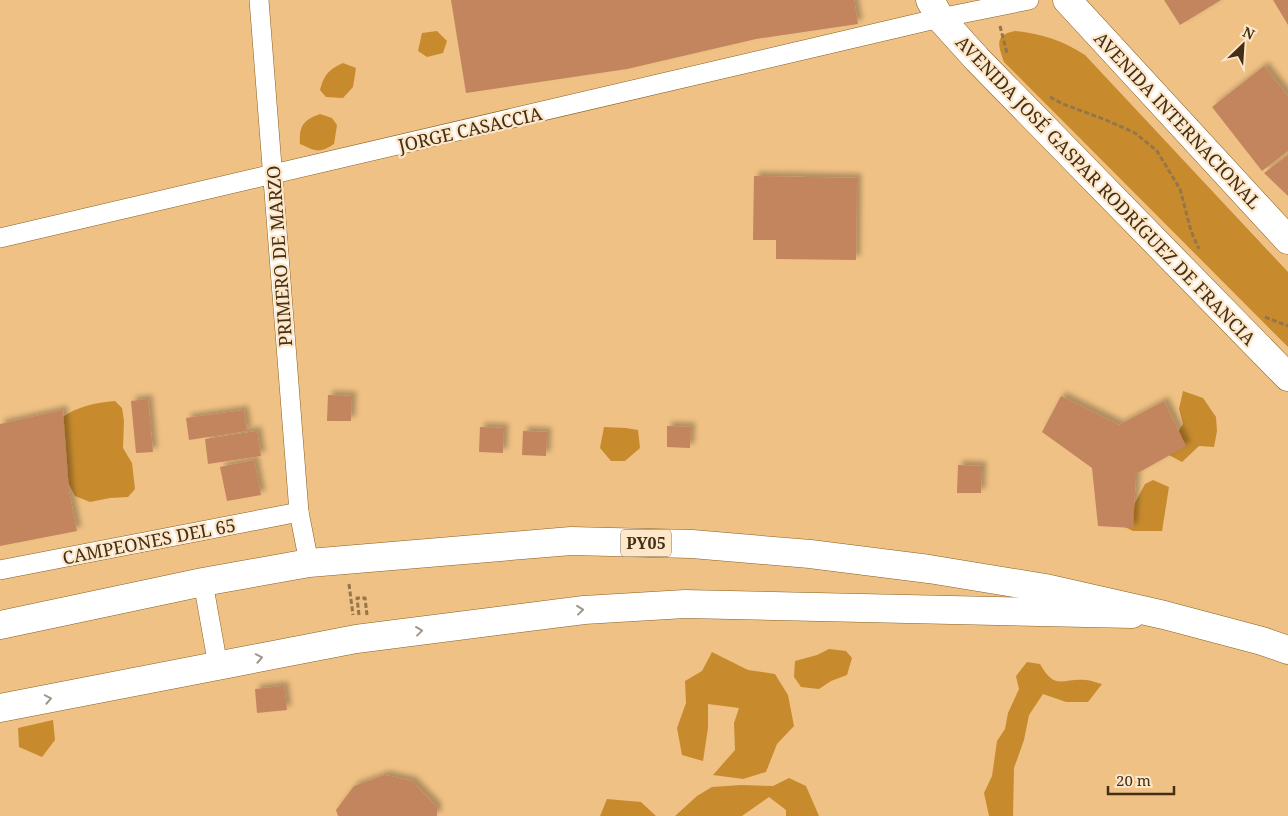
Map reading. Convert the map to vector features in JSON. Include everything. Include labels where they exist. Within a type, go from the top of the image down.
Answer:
[{"type":"main road","name":"AVENIDA INTERNACIONAL","points":[[1067,0],[1288,240]]},
{"type":"main road","name":"AVENIDA JOSÉ GASPAR RODRÍGUEZ DE FRANCIA","points":[[935,9],[1044,130],[1288,377]]},
{"type":"main road","name":"PY05","points":[[0,625],[203,582],[309,562],[571,541],[692,544],[810,554],[929,569],[1045,588],[1164,615],[1262,641],[1288,650]]},
{"type":"main road","points":[[0,708],[218,666],[357,628],[685,604],[1164,615]]},
{"type":"street","name":"PRIMERO DE MARZO","points":[[259,0],[299,512],[309,562]]},
{"type":"street","name":"JORGE CASACCIA","points":[[0,238],[272,175],[935,9],[995,7],[1029,0]]},
{"type":"street","name":"CAMPEONES DEL 65","points":[[0,570],[299,512]]},
{"type":"street","points":[[203,582],[218,666]]},
{"type":"path","points":[[995,7],[1011,62]]},
{"type":"path","points":[[1046,94],[1063,104],[1106,120],[1135,134],[1157,151],[1180,188],[1191,231],[1201,253]]},
{"type":"path","points":[[1264,316],[1288,326]]},
{"type":"path","points":[[346,560],[357,628]]},
{"type":"path","points":[[357,628],[355,628],[368,626],[365,598],[357,598],[357,628]]},
{"type":"shaded area","points":[[437,31],[447,41],[443,53],[427,57],[418,51],[422,33]]},
{"type":"shaded area","points":[[1015,31],[1051,38],[1085,55],[1288,272],[1288,347],[1004,62],[999,42],[1004,35]]},
{"type":"shaded area","points":[[343,63],[356,68],[353,87],[343,98],[326,97],[320,90],[323,80],[330,71]]},
{"type":"shaded area","points":[[320,114],[332,118],[337,125],[334,144],[325,149],[317,150],[300,144],[300,133],[306,121]]},
{"type":"shaded area","points":[[1183,391],[1203,398],[1216,417],[1217,431],[1214,447],[1199,446],[1182,462],[1165,453],[1183,424],[1179,409]]},
{"type":"shaded area","points":[[115,401],[122,408],[124,421],[123,448],[132,463],[135,489],[128,497],[90,502],[75,496],[65,477],[61,418],[87,406]]},
{"type":"shaded area","points":[[604,427],[638,430],[640,448],[625,461],[611,461],[600,448]]},
{"type":"shaded area","points":[[1153,480],[1169,487],[1162,531],[1133,531],[1125,527],[1127,518],[1145,484]]},
{"type":"shaded area","points":[[829,649],[846,651],[852,658],[847,675],[831,681],[819,689],[801,687],[794,677],[795,661],[817,655]]},
{"type":"shaded area","points":[[712,652],[748,670],[775,674],[788,695],[794,726],[777,744],[766,772],[743,779],[713,775],[735,750],[734,723],[739,708],[708,704],[708,728],[703,761],[682,755],[677,728],[686,703],[685,681],[702,671]]},
{"type":"shaded area","points":[[1027,662],[1040,664],[1050,678],[1055,680],[1088,680],[1102,684],[1088,702],[1066,702],[1043,694],[1029,715],[1024,740],[1014,768],[1013,816],[989,816],[984,793],[992,776],[997,741],[1005,729],[1008,713],[1019,689],[1016,676]]},
{"type":"shaded area","points":[[53,720],[55,740],[42,757],[19,747],[18,728]]},
{"type":"shaded area","points":[[789,778],[806,786],[819,816],[786,816],[786,810],[769,797],[742,816],[675,816],[697,796],[712,787],[741,785],[773,786]]},
{"type":"shaded area","points":[[607,799],[641,802],[656,816],[600,816]]},
{"type":"building","points":[[451,0],[854,0],[858,24],[756,39],[627,69],[466,93]]},
{"type":"building","points":[[1164,0],[1221,0],[1180,25]]},
{"type":"building","points":[[1273,0],[1288,0],[1288,25]]},
{"type":"building","points":[[1264,66],[1288,96],[1288,151],[1262,171],[1212,107]]},
{"type":"building","points":[[1288,155],[1288,196],[1264,173]]},
{"type":"building","points":[[754,176],[857,178],[856,260],[776,259],[776,240],[753,240]]},
{"type":"building","points":[[328,395],[352,396],[351,421],[327,421]]},
{"type":"building","points":[[1061,396],[1119,425],[1164,401],[1186,446],[1136,474],[1133,528],[1098,526],[1092,468],[1042,432]]},
{"type":"building","points":[[148,399],[153,452],[136,453],[131,401]]},
{"type":"building","points":[[63,410],[69,491],[77,531],[0,546],[0,424]]},
{"type":"building","points":[[244,410],[247,431],[189,440],[186,418]]},
{"type":"building","points":[[667,426],[691,427],[690,448],[667,447]]},
{"type":"building","points":[[480,427],[504,428],[503,453],[479,452]]},
{"type":"building","points":[[257,431],[261,456],[208,464],[205,439]]},
{"type":"building","points":[[523,431],[547,432],[546,456],[522,455]]},
{"type":"building","points":[[254,460],[261,495],[227,501],[220,467]]},
{"type":"building","points":[[958,465],[982,466],[981,493],[957,493]]},
{"type":"building","points":[[284,686],[287,710],[257,713],[255,689]]},
{"type":"building","points":[[385,775],[412,781],[437,807],[437,816],[338,816],[336,810],[354,786]]}]
